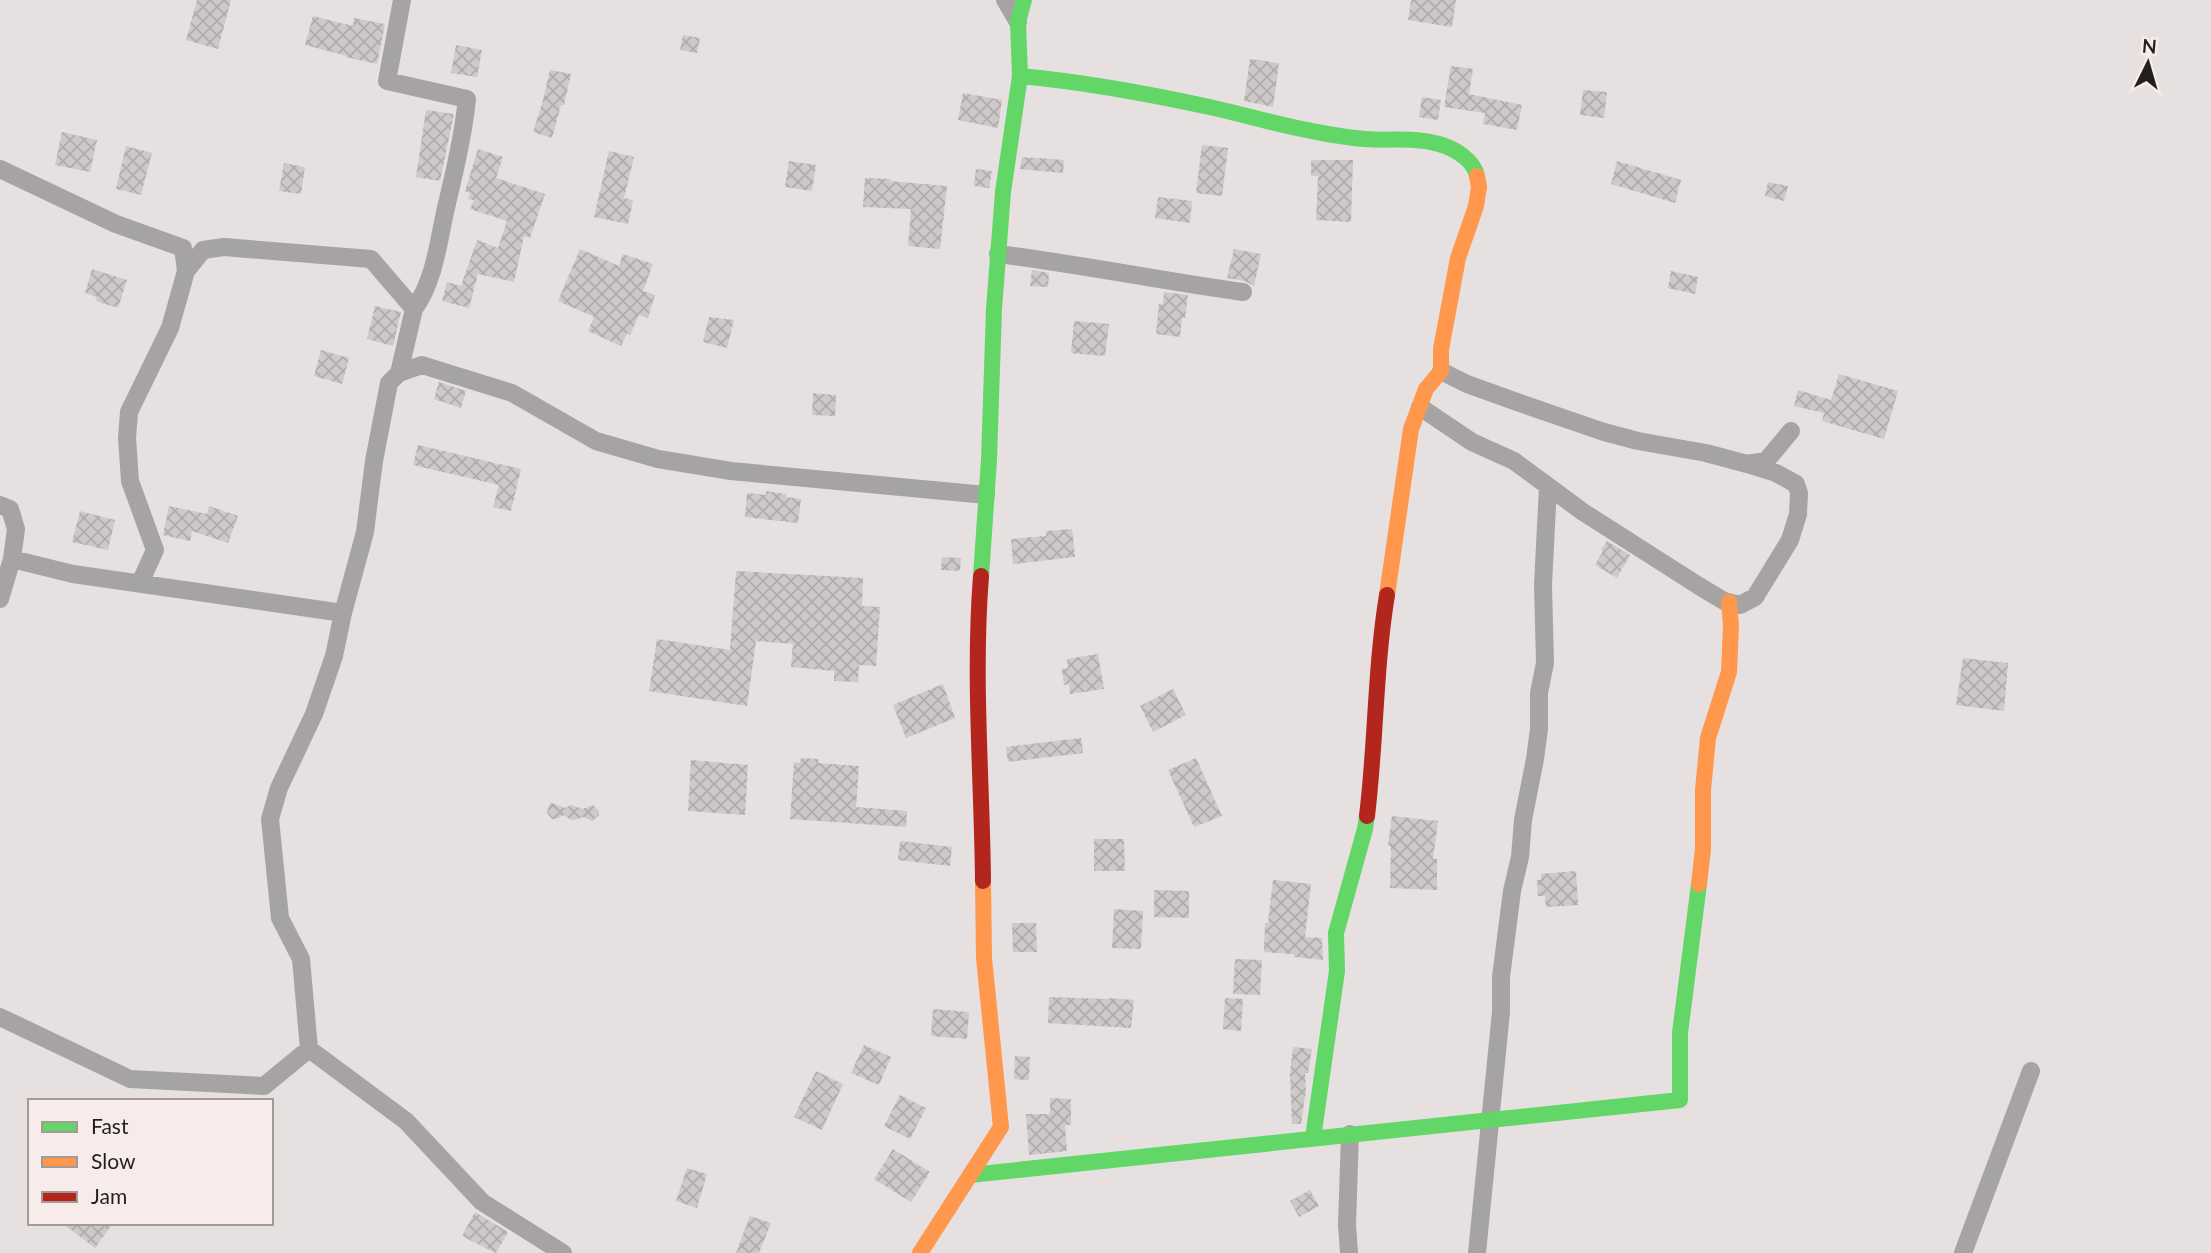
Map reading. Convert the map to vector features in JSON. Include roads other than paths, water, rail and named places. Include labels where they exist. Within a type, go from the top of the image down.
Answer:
[{"type":"street","points":[[399,373],[414,309],[424,295],[433,269],[464,129],[467,99],[387,81],[402,0]]},
{"type":"street","points":[[1005,0],[1018,22]]},
{"type":"street","points":[[920,1253],[1001,1127],[984,958],[982,806],[977,710],[978,614],[993,320],[1003,192],[1020,76],[1018,22],[1024,0]]},
{"type":"street","points":[[1020,76],[1071,81],[1215,108],[1277,125],[1328,134],[1366,139],[1412,139],[1440,144],[1464,156],[1476,170],[1479,187],[1476,206],[1458,258],[1443,339],[1441,371],[1426,389],[1411,429],[1406,456],[1394,560],[1381,632],[1373,765],[1365,830],[1336,933],[1337,971],[1313,1138]]},
{"type":"street","points":[[0,169],[116,224],[183,248],[186,271],[170,328],[129,412],[127,438],[130,481],[155,550],[140,583]]},
{"type":"street","points":[[186,271],[203,250],[224,247],[371,258],[414,309]]},
{"type":"street","points":[[998,254],[1243,292]]},
{"type":"street","points":[[563,1253],[482,1202],[406,1121],[309,1049],[300,960],[280,918],[270,819],[279,788],[314,714],[334,656],[365,532],[374,461],[389,383],[399,373],[422,365],[512,393],[596,440],[658,459],[731,471],[986,495]]},
{"type":"street","points":[[1420,407],[1472,442],[1514,461],[1613,532],[1728,602],[1740,605],[1755,597],[1790,540],[1798,514],[1799,494],[1796,484],[1776,473],[1706,453],[1604,432],[1517,402],[1441,371]]},
{"type":"street","points":[[1748,464],[1766,461],[1791,431]]},
{"type":"street","points":[[1477,1253],[1501,1012],[1500,977],[1539,729],[1539,694],[1545,663],[1543,585],[1548,486]]},
{"type":"street","points":[[0,505],[10,509],[16,529],[12,559],[0,599]]},
{"type":"street","points":[[12,559],[73,574],[343,613]]},
{"type":"street","points":[[970,1175],[1680,1100],[1680,1033],[1703,849],[1703,790],[1708,738],[1729,672],[1731,626],[1728,602]]},
{"type":"street","points":[[0,1017],[130,1079],[264,1086],[309,1049]]},
{"type":"street","points":[[1963,1253],[2031,1071]]},
{"type":"street","points":[[1349,1134],[1349,1253]]}]
